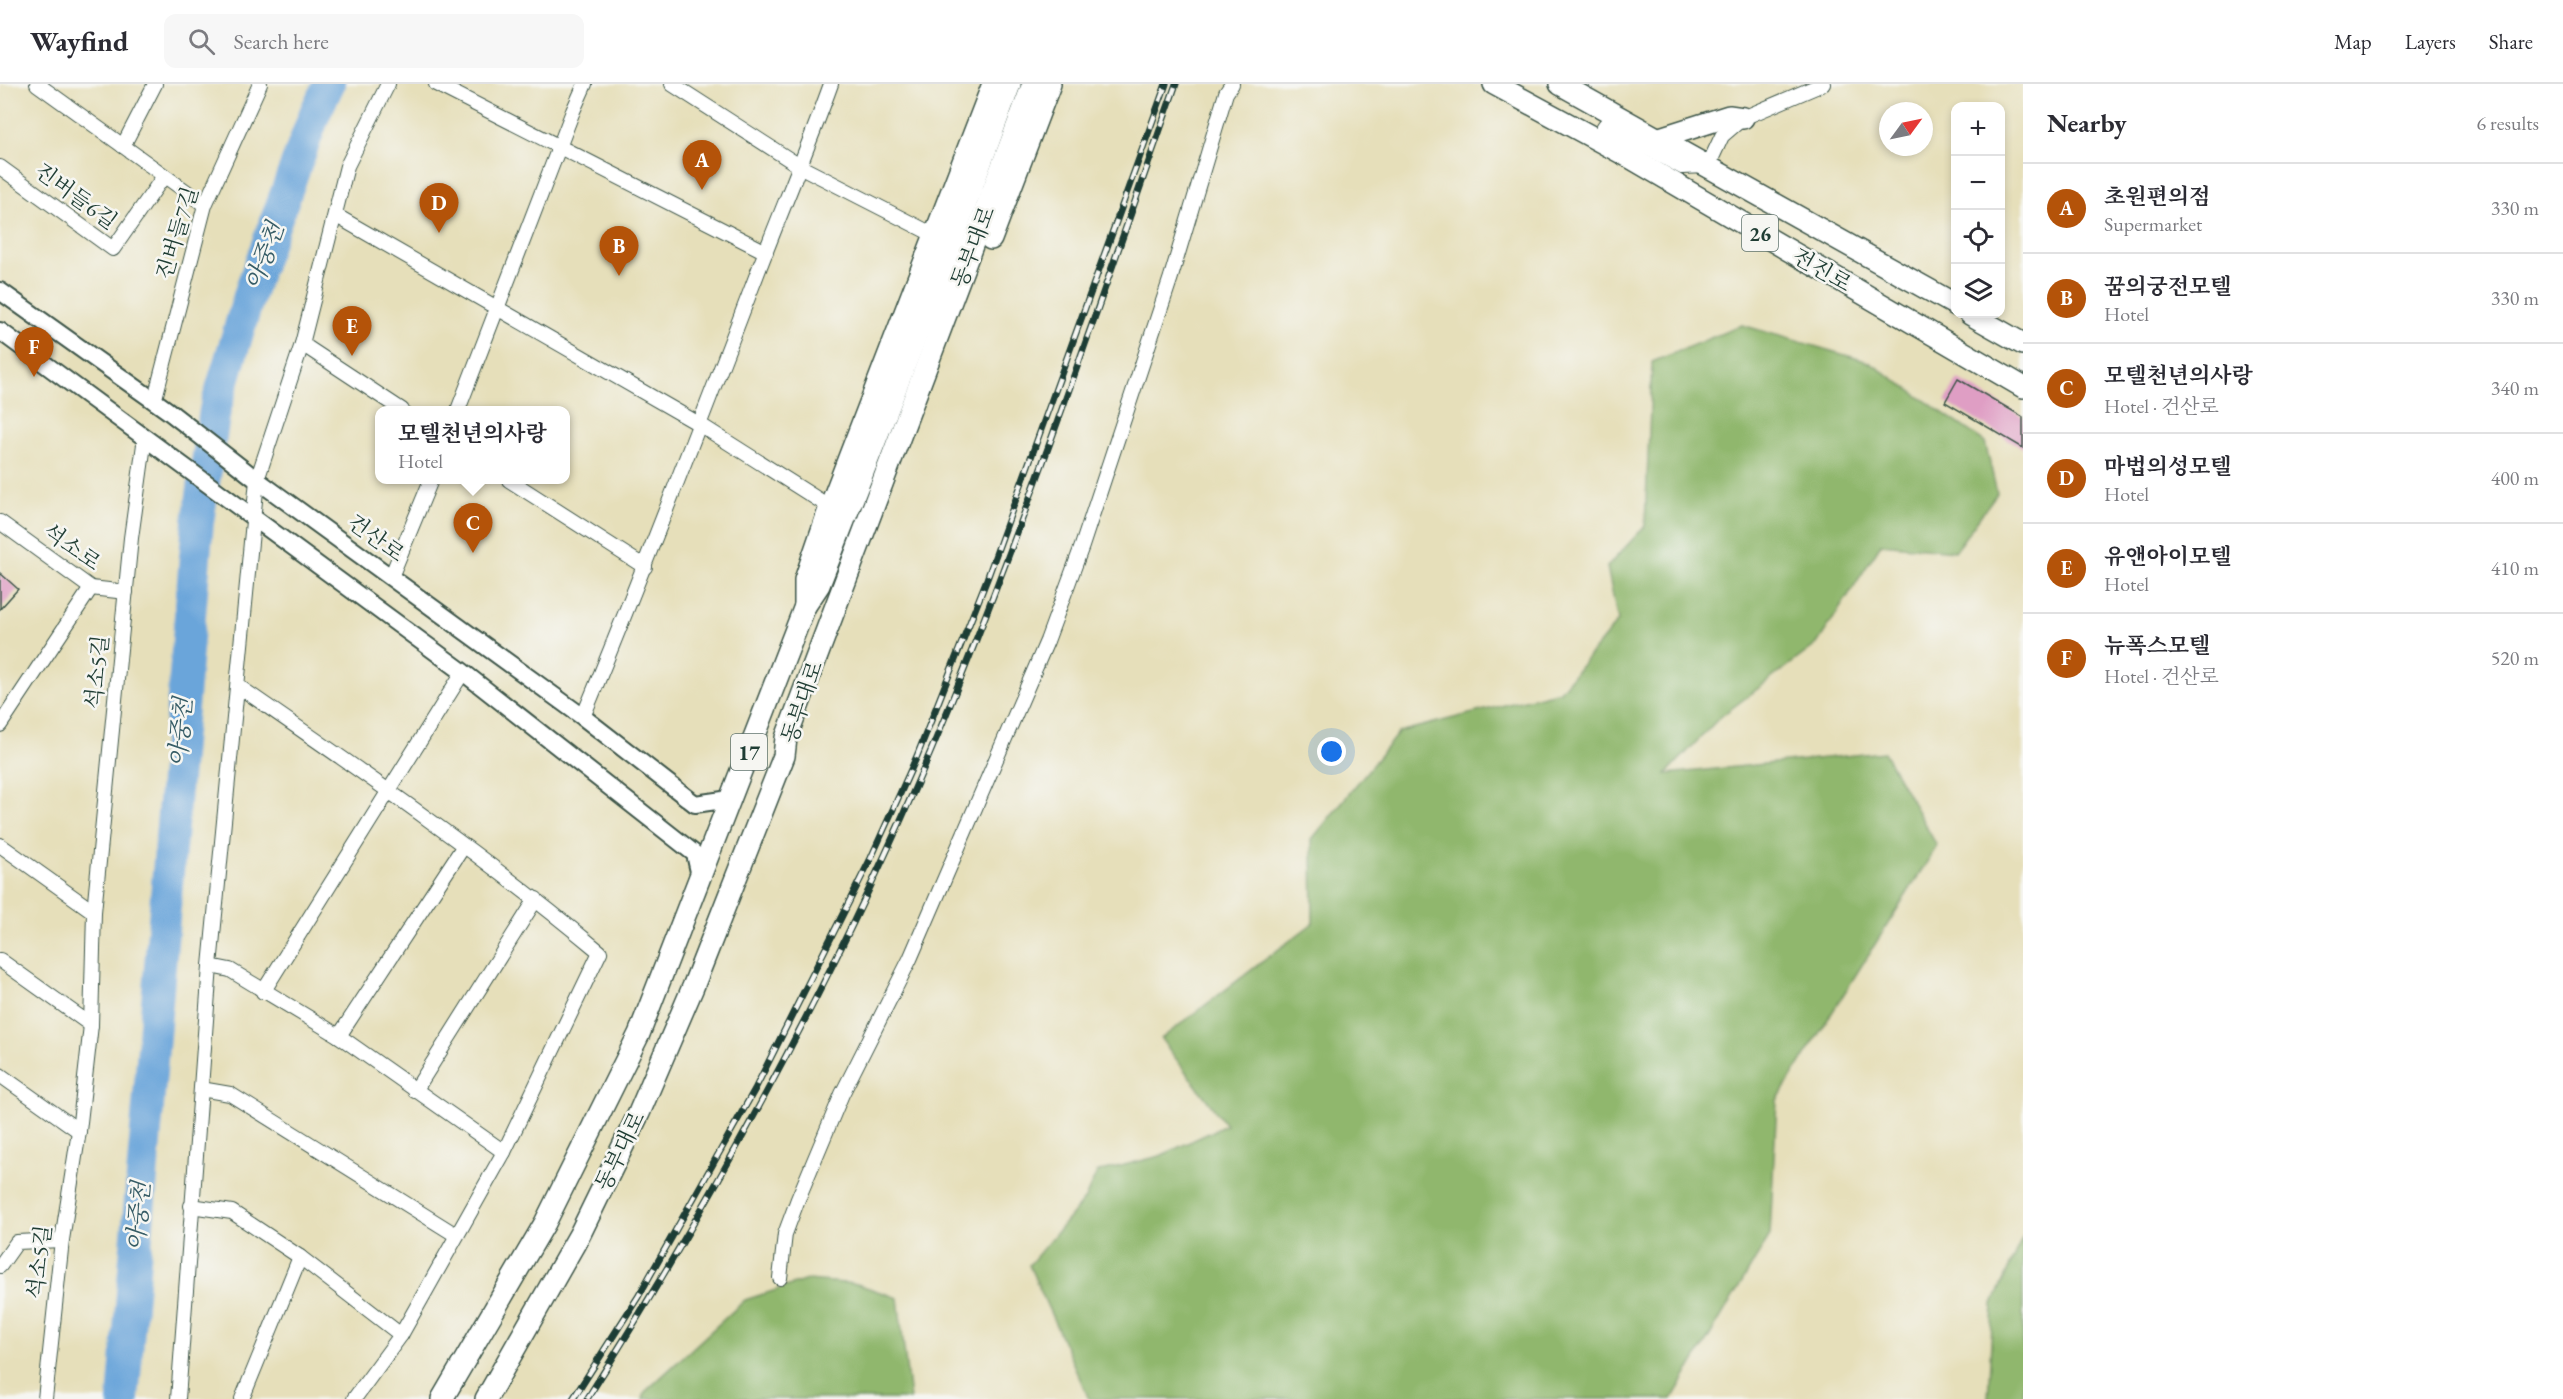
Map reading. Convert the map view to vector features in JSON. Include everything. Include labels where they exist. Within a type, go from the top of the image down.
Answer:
[{"type":"main road","name":"동부대로","points":[[805,606],[805,580],[830,507],[993,84]]},
{"type":"main road","name":"동부대로","points":[[442,1399],[545,1223],[634,1044],[805,606],[819,585],[925,314],[1010,84]]},
{"type":"main road","name":"동부대로","points":[[486,1399],[580,1234],[639,1113],[693,987],[784,756],[786,738],[1033,84]]},
{"type":"main road","points":[[784,756],[799,740],[1050,84]]},
{"type":"main road","name":"전진로","points":[[1494,84],[1596,140],[2023,387]]},
{"type":"main road","name":"전진로","points":[[1560,84],[1951,302]]},
{"type":"main road","points":[[1660,138],[1729,116],[1743,118]]},
{"type":"main road","points":[[1977,318],[2023,344]]},
{"type":"street","points":[[37,84],[205,205]]},
{"type":"street","points":[[123,146],[155,84]]},
{"type":"street","name":"진버들7길","points":[[161,406],[205,205],[260,84]]},
{"type":"street","points":[[178,1399],[210,966],[257,480],[302,344],[347,166],[388,84]]},
{"type":"street","points":[[436,84],[766,252]]},
{"type":"street","points":[[460,406],[585,84]]},
{"type":"street","points":[[672,84],[801,167],[936,236]]},
{"type":"street","points":[[583,717],[645,567],[801,167],[831,84]]},
{"type":"street","points":[[780,1278],[784,1234],[842,1094],[910,959],[1047,641],[1082,546],[1171,277],[1226,93],[1232,84]]},
{"type":"street","points":[[1596,140],[1605,125],[1682,167],[1708,166],[1722,136],[1743,118],[1823,84]]},
{"type":"street","name":"진버들6길","points":[[0,167],[113,249],[164,176]]},
{"type":"street","points":[[335,214],[699,424],[830,507]]},
{"type":"street","name":"건산로","points":[[0,291],[161,406],[257,480],[583,717],[695,804],[730,799]]},
{"type":"street","points":[[0,331],[464,672],[694,854],[700,876]]},
{"type":"street","points":[[302,344],[395,406]]},
{"type":"street","name":"석소5길","points":[[45,1399],[62,1240],[79,1131],[92,1024],[94,912],[126,592],[149,440]]},
{"type":"street","points":[[391,577],[429,484]]},
{"type":"street","points":[[515,484],[645,567]]},
{"type":"street","name":"석소로","points":[[0,522],[91,588],[126,592]]},
{"type":"street","points":[[0,725],[91,588]]},
{"type":"street","points":[[263,992],[464,672]]},
{"type":"street","points":[[238,686],[388,790],[536,899],[600,952],[504,1152],[401,1335],[354,1399]]},
{"type":"street","points":[[0,844],[94,912]]},
{"type":"street","points":[[339,1036],[463,847]]},
{"type":"street","points":[[416,1091],[536,899]]},
{"type":"street","points":[[1,960],[92,1024]]},
{"type":"street","points":[[210,966],[230,970],[339,1036],[504,1152]]},
{"type":"street","points":[[0,1075],[79,1131]]},
{"type":"street","points":[[201,1089],[230,1094],[456,1235]]},
{"type":"street","points":[[191,1206],[232,1212],[300,1257],[401,1335]]},
{"type":"street","points":[[0,1266],[17,1242],[62,1240]]},
{"type":"street","points":[[242,1399],[300,1257]]},
{"type":"green space","points":[[1742,325],[1869,362],[1985,442],[1997,493],[1955,551],[1881,544],[1817,644],[1719,718],[1666,774],[1884,752],[1937,846],[1777,1100],[1770,1235],[1672,1399],[1089,1399],[1029,1265],[1085,1199],[1097,1172],[1160,1156],[1226,1125],[1161,1039],[1313,923],[1312,839],[1399,732],[1560,691],[1618,621],[1607,567],[1645,526],[1652,362]]},
{"type":"green space","points":[[2023,1236],[2023,1399],[1988,1399],[1993,1304]]},
{"type":"green space","points":[[807,1280],[857,1284],[898,1298],[910,1399],[643,1399],[645,1392],[745,1300]]},
{"type":"building","points":[[1958,379],[2023,417],[2023,448],[1945,402]]},
{"type":"building","points":[[0,573],[18,589],[0,609]]},
{"type":"waterway","name":"아중천","points":[[123,1399],[198,522],[215,410],[252,286],[315,113],[329,84]]},
{"type":"railway","points":[[573,1399],[638,1297],[755,1089],[871,858],[917,756],[987,579],[1166,84]]},
{"type":"railway","points":[[587,1399],[689,1232],[784,1060],[829,972],[912,795],[1010,551],[1176,84]]},
{"type":"place","name":"초원편의점","points":[[702,190]]},
{"type":"place","name":"마법의성모텔","points":[[439,233]]},
{"type":"place","name":"꿈의궁전모텔","points":[[619,276]]},
{"type":"place","name":"유앤아이모텔","points":[[352,356]]},
{"type":"place","name":"뉴폭스모텔","points":[[34,377]]},
{"type":"place","name":"모텔천년의사랑","points":[[473,553]]}]
